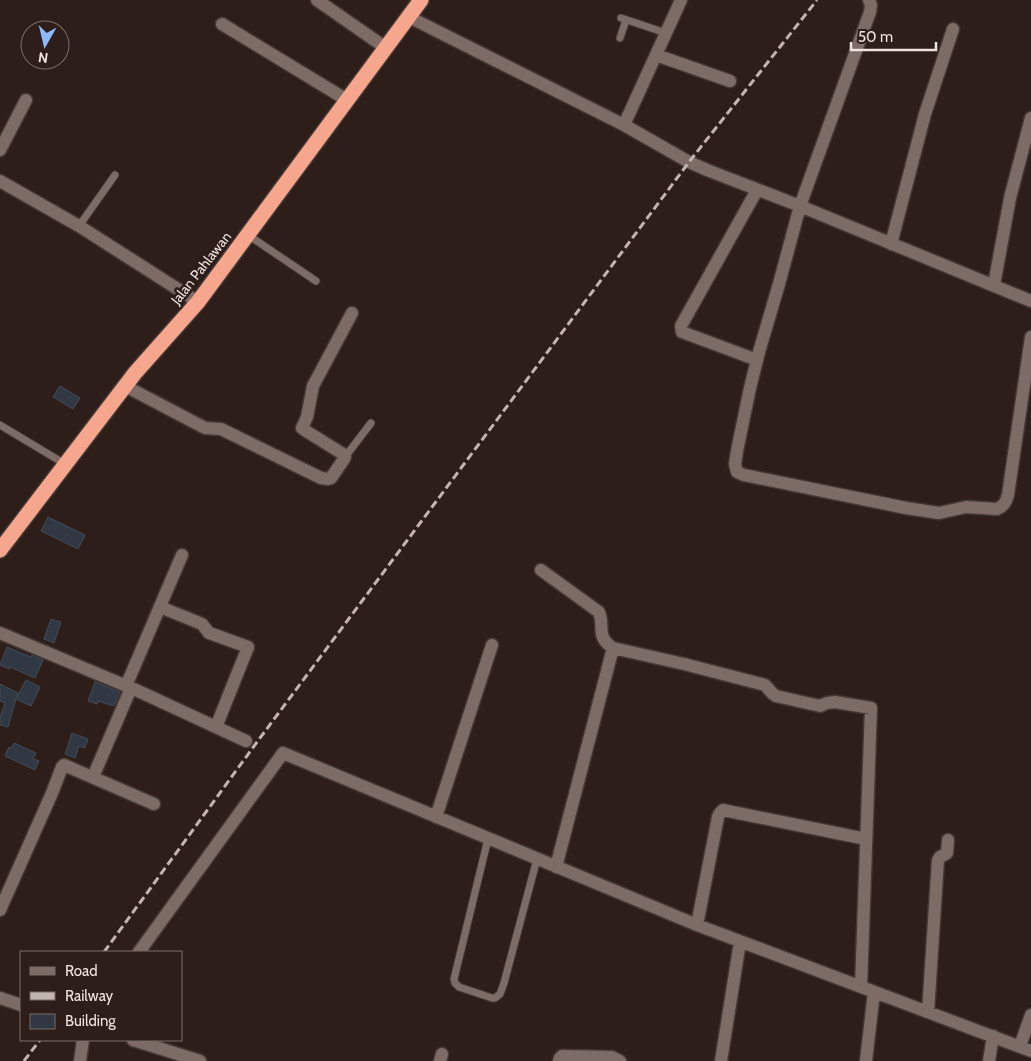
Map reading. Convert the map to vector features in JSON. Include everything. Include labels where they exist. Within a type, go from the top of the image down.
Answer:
[{"type":"highway","name":"Jalan Pahlawan","points":[[0,550],[135,373],[198,302],[421,0]]},
{"type":"street","points":[[317,0],[386,48]]},
{"type":"street","points":[[624,125],[681,0]]},
{"type":"street","points":[[869,0],[871,5],[870,12],[800,206],[757,360],[737,451],[737,472],[739,474],[914,510],[939,513],[966,507],[997,509],[1006,504],[1008,495],[1031,337]]},
{"type":"street","points":[[409,17],[624,125],[689,162],[1031,301]]},
{"type":"street","points":[[222,24],[347,100]]},
{"type":"street","points":[[891,244],[925,114],[953,29]]},
{"type":"street","points":[[656,55],[730,80]]},
{"type":"street","points":[[0,150],[26,100]]},
{"type":"street","points":[[994,286],[1010,198],[1031,118]]},
{"type":"street","points":[[0,181],[79,226],[198,302]]},
{"type":"street","points":[[757,190],[681,326],[682,332],[757,360]]},
{"type":"street","points":[[125,386],[205,428],[221,429],[321,478],[331,478],[345,458],[344,454],[302,428],[307,417],[313,386],[352,312]]},
{"type":"street","points":[[93,777],[182,555]]},
{"type":"street","points":[[541,570],[599,612],[601,633],[604,641],[613,648],[765,685],[776,696],[820,706],[827,702],[835,702],[871,708],[861,987]]},
{"type":"street","points":[[160,606],[202,624],[209,633],[248,647],[216,728]]},
{"type":"street","points":[[0,632],[128,687],[246,742]]},
{"type":"street","points":[[436,817],[492,645]]},
{"type":"street","points":[[556,867],[613,648]]},
{"type":"street","points":[[140,951],[282,753],[697,925],[1026,1048],[1031,1015]]},
{"type":"street","points":[[0,910],[64,765],[154,804]]},
{"type":"street","points":[[697,925],[718,817],[723,810],[866,839]]},
{"type":"street","points":[[928,1012],[938,860],[947,853],[948,840]]},
{"type":"street","points":[[721,1061],[740,942]]},
{"type":"street","points":[[866,1061],[874,992]]},
{"type":"street","points":[[0,998],[20,1005]]},
{"type":"street","points":[[989,1061],[993,1036]]},
{"type":"street","points":[[80,1061],[84,1041]]},
{"type":"street","points":[[136,1041],[200,1061]]},
{"type":"street","points":[[559,1061],[562,1056],[612,1057],[620,1061]]},
{"type":"lane","points":[[620,38],[624,19],[666,33]]},
{"type":"lane","points":[[79,226],[115,175]]},
{"type":"lane","points":[[248,234],[316,281]]},
{"type":"lane","points":[[345,458],[370,423]]},
{"type":"lane","points":[[0,424],[65,464]]},
{"type":"lane","points":[[488,839],[454,979],[459,987],[492,998],[500,994],[537,859]]},
{"type":"building","points":[[60,386],[80,398],[73,409],[53,397]]},
{"type":"building","points":[[48,517],[85,535],[78,549],[41,531]]},
{"type":"building","points":[[51,619],[61,622],[54,643],[44,639]]},
{"type":"building","points":[[7,647],[43,660],[35,678],[10,667],[9,669],[0,665]]},
{"type":"building","points":[[26,680],[40,687],[31,706],[16,699]]},
{"type":"building","points":[[95,682],[120,692],[114,706],[98,701],[97,704],[88,701]]},
{"type":"building","points":[[0,684],[18,693],[8,727],[0,725],[0,718],[5,703],[0,701]]},
{"type":"building","points":[[72,733],[88,739],[85,748],[79,746],[75,758],[65,754]]},
{"type":"building","points":[[14,743],[36,753],[33,759],[39,761],[35,770],[5,756],[9,747],[11,748]]},
{"type":"railway","points":[[105,951],[257,742],[689,162],[817,0]]},
{"type":"railway","points":[[24,1061],[39,1041]]}]
